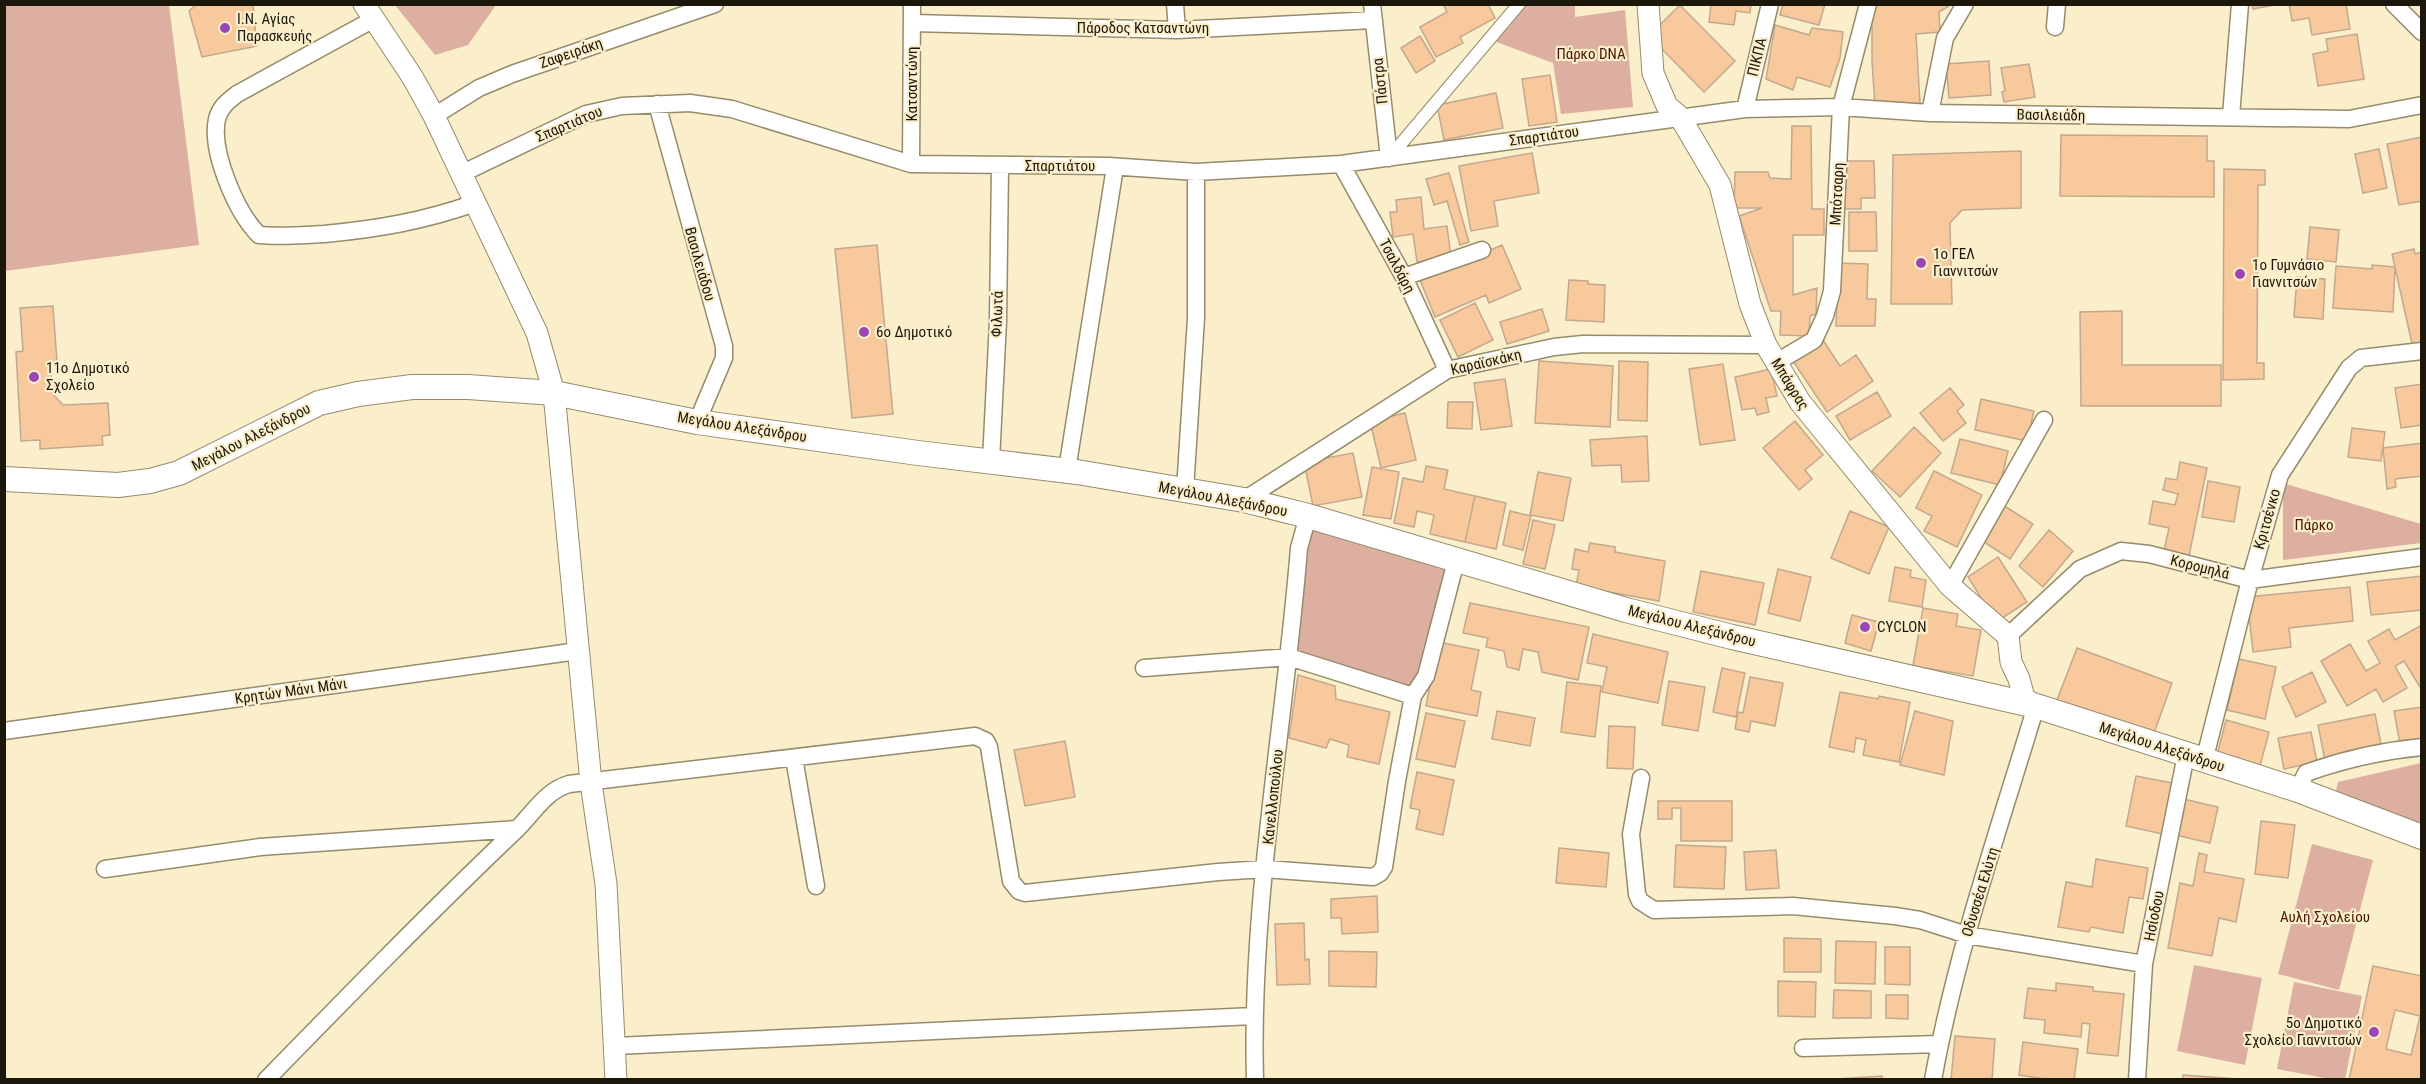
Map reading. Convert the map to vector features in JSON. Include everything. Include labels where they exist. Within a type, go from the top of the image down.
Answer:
[{"type":"main road","name":"Μεγάλου Αλεξάνδρου","points":[[4,479],[118,485],[150,481],[179,473],[319,403],[358,394],[412,387],[468,387],[554,393],[697,422],[1067,470],[1244,500],[1308,516],[1584,598],[1721,634],[2036,706],[2298,790],[2421,837]]},
{"type":"street","name":"Ζαφειράκη","points":[[434,116],[479,88],[512,74],[715,4]]},
{"type":"street","name":"Κατσαντώνη","points":[[911,164],[912,4]]},
{"type":"street","points":[[1175,4],[1176,30]]},
{"type":"street","points":[[1389,158],[1519,4]]},
{"type":"street","name":"Μπάφρας","points":[[1648,4],[1653,73],[1666,106],[1680,117],[1720,185],[1750,304],[1772,354],[1800,402],[1950,586],[2008,636]]},
{"type":"street","name":"ΠΙΚΠΑ","points":[[1745,109],[1770,4]]},
{"type":"street","name":"Μπότσαρη","points":[[1772,354],[1814,340],[1825,316],[1832,291],[1841,107],[1868,4]]},
{"type":"street","points":[[1930,113],[1945,38],[1965,4]]},
{"type":"street","points":[[2055,27],[2057,4]]},
{"type":"street","points":[[2231,116],[2240,4]]},
{"type":"street","points":[[2394,4],[2421,32]]},
{"type":"street","points":[[475,203],[414,222],[366,230],[296,236],[259,235],[242,214],[226,180],[222,166],[217,119],[226,102],[237,94],[369,12],[413,78],[434,116],[537,333],[554,393],[591,783],[606,884],[616,1080]]},
{"type":"street","name":"Πάροδος Κατσαντώνη","points":[[912,23],[1176,30],[1373,12]]},
{"type":"street","name":"Πάστρα","points":[[1373,12],[1389,158]]},
{"type":"street","name":"Σπαρτιάτου","points":[[461,174],[586,114],[613,107],[657,104],[690,103],[732,109],[911,164],[1000,167],[1115,166],[1196,172],[1341,164],[1680,117]]},
{"type":"street","name":"Βασιλειάδου","points":[[657,104],[724,346],[724,358],[697,422]]},
{"type":"street","name":"Βασιλειάδη","points":[[1680,117],[1745,109],[1841,107],[1930,113],[2349,119],[2421,105]]},
{"type":"street","name":"Τσαλδάρη","points":[[1341,164],[1404,277],[1448,370]]},
{"type":"street","points":[[1067,470],[1115,166]]},
{"type":"street","name":"Φιλωτά","points":[[991,461],[998,321],[1000,167]]},
{"type":"street","points":[[1185,490],[1196,318],[1196,172]]},
{"type":"street","points":[[1404,277],[1482,250]]},
{"type":"street","name":"Καραϊσκάκη","points":[[1244,500],[1448,370],[1554,347],[1583,344],[1772,354]]},
{"type":"street","name":"Κριτσένκο","points":[[2195,758],[2280,475],[2349,368],[2361,358],[2421,351]]},
{"type":"street","points":[[1950,586],[2044,420]]},
{"type":"street","name":"Κανελλοπούλου","points":[[1255,1080],[1253,1016],[1265,869],[1299,548],[1308,516]]},
{"type":"street","name":"Κορομηλά","points":[[2008,636],[2080,569],[2121,551],[2149,554],[2250,580],[2421,557]]},
{"type":"street","points":[[266,1080],[455,887],[517,829],[554,790],[569,784],[981,737],[989,747],[1011,881],[1019,891],[1025,893],[1265,869],[1373,877],[1384,867],[1413,696],[1426,676],[1456,561]]},
{"type":"street","points":[[2008,636],[2011,662],[2024,698],[2036,706]]},
{"type":"street","name":"Κρητών Μάνι Μάνι","points":[[4,731],[578,651]]},
{"type":"street","points":[[1144,668],[1289,657],[1413,696]]},
{"type":"street","name":"Οδυσσέα Ελύτη","points":[[1933,1080],[1939,1044],[1967,934],[2036,706]]},
{"type":"street","points":[[2298,790],[2306,773],[2336,762],[2379,752],[2421,747]]},
{"type":"street","points":[[794,758],[816,886]]},
{"type":"street","name":"Ησίοδου","points":[[2137,1080],[2144,964],[2195,758]]},
{"type":"street","points":[[1641,778],[1631,845],[1637,894],[1640,901],[1647,907],[1664,910],[1806,906],[1920,920],[1967,934],[2144,964]]},
{"type":"street","points":[[105,870],[260,847],[517,829]]},
{"type":"street","points":[[616,1046],[1253,1016]]},
{"type":"street","points":[[1803,1048],[1939,1044]]},
{"type":"green space","points":[[4,5],[169,5],[199,245],[5,271]]},
{"type":"green space","points":[[395,5],[496,5],[468,45],[435,55]]},
{"type":"green space","name":"Πάρκο DNA","points":[[1525,5],[1575,5],[1575,17],[1625,10],[1633,107],[1561,114],[1553,63],[1491,40]]},
{"type":"green space","name":"Πάρκο","points":[[2283,483],[2421,524],[2421,543],[2283,560]]},
{"type":"green space","points":[[1308,516],[1456,561],[1413,696],[1289,657]]},
{"type":"green space","points":[[2421,763],[2421,833],[2333,805],[2338,782]]},
{"type":"green space","name":"Αυλή Σχολείου","points":[[2312,844],[2373,860],[2339,990],[2278,974]]},
{"type":"green space","points":[[2194,965],[2262,978],[2245,1065],[2177,1051]]},
{"type":"green space","points":[[2294,982],[2362,996],[2345,1079],[2330,1079],[2277,1069]]},
{"type":"building","name":"Ι.Ν. Αγίας Παρασκευής","points":[[197,4],[253,4],[257,46],[202,57],[189,11]]},
{"type":"building","points":[[1443,4],[1488,4],[1495,18],[1460,37],[1463,43],[1436,57],[1420,27],[1447,12]]},
{"type":"building","points":[[1711,4],[1751,4],[1750,13],[1736,11],[1734,25],[1709,22]]},
{"type":"building","points":[[1783,4],[1825,4],[1819,25],[1780,15]]},
{"type":"building","points":[[1872,4],[1952,4],[1939,12],[1940,32],[1916,34],[1920,103],[1875,106]]},
{"type":"building","points":[[2252,4],[2279,4],[2253,9]]},
{"type":"building","points":[[2289,4],[2346,4],[2350,29],[2312,35],[2309,18],[2292,21]]},
{"type":"building","points":[[1680,5],[1735,61],[1704,92],[1654,41],[1653,32]]},
{"type":"building","points":[[1775,25],[1809,35],[1812,28],[1843,32],[1840,58],[1830,87],[1797,77],[1793,90],[1766,79]]},
{"type":"building","points":[[2357,34],[2364,79],[2318,86],[2313,54],[2328,51],[2326,39]]},
{"type":"building","points":[[1420,36],[1435,61],[1416,73],[1401,48]]},
{"type":"building","points":[[1989,61],[1991,95],[1949,98],[1946,64]]},
{"type":"building","points":[[2029,64],[2035,97],[2004,102],[2002,92],[2005,91],[2001,68]]},
{"type":"building","points":[[1550,75],[1557,122],[1529,126],[1522,79]]},
{"type":"building","points":[[1496,93],[1503,128],[1444,140],[1437,105]]},
{"type":"building","points":[[1792,126],[1811,126],[1812,209],[1824,209],[1824,235],[1793,235],[1793,295],[1817,288],[1816,314],[1810,316],[1809,336],[1780,335],[1781,311],[1771,311],[1739,216],[1762,208],[1734,208],[1735,172],[1768,172],[1770,178],[1791,179]]},
{"type":"building","points":[[2061,135],[2207,136],[2207,161],[2214,161],[2214,197],[2060,196]]},
{"type":"building","points":[[2422,137],[2422,201],[2399,205],[2387,144]]},
{"type":"building","points":[[2379,149],[2387,188],[2363,193],[2355,154]]},
{"type":"building","name":"1o ΓΕΛ Γιαννιτσών","points":[[2021,151],[2021,208],[1962,210],[1950,223],[1952,304],[1891,304],[1893,155]]},
{"type":"building","points":[[1532,153],[1539,193],[1494,201],[1498,226],[1471,231],[1459,166]]},
{"type":"building","points":[[1841,161],[1874,161],[1875,198],[1861,198],[1861,209],[1841,209]]},
{"type":"building","name":"1ο Γυμνάσιο Γιαννιτσών","points":[[2224,169],[2265,170],[2265,185],[2258,185],[2257,363],[2264,363],[2264,379],[2223,380]]},
{"type":"building","points":[[1449,173],[1469,242],[1460,245],[1447,201],[1434,205],[1426,179]]},
{"type":"building","points":[[1421,197],[1424,229],[1447,226],[1451,258],[1417,262],[1413,234],[1393,237],[1390,212],[1397,212],[1396,200]]},
{"type":"building","points":[[1849,212],[1876,212],[1877,251],[1849,251]]},
{"type":"building","points":[[2310,227],[2339,230],[2336,262],[2307,259]]},
{"type":"building","name":"6ο Δημοτικό","points":[[877,245],[893,414],[852,418],[835,249]]},
{"type":"building","points":[[1502,245],[1521,289],[1489,303],[1486,295],[1435,317],[1420,280]]},
{"type":"building","points":[[2414,249],[2415,254],[2422,252],[2422,346],[2413,348],[2392,254]]},
{"type":"building","points":[[1838,263],[1868,264],[1867,299],[1876,299],[1875,326],[1836,326]]},
{"type":"building","points":[[2372,265],[2395,267],[2393,312],[2333,308],[2336,266],[2372,269]]},
{"type":"building","points":[[2297,277],[2325,279],[2323,319],[2294,317]]},
{"type":"building","points":[[1569,280],[1605,285],[1604,322],[1566,320]]},
{"type":"building","points":[[1475,303],[1493,340],[1458,357],[1440,320]]},
{"type":"building","name":"11ο Δημοτικό Σχολείο","points":[[53,306],[57,362],[50,362],[52,393],[63,405],[108,403],[110,435],[102,436],[103,445],[40,449],[40,440],[21,441],[16,352],[23,351],[20,308]]},
{"type":"building","points":[[1542,309],[1549,331],[1507,344],[1500,322]]},
{"type":"building","points":[[2122,311],[2122,365],[2221,365],[2221,406],[2081,406],[2080,312]]},
{"type":"building","points":[[1823,340],[1840,366],[1856,355],[1873,381],[1827,412],[1793,361]]},
{"type":"building","points":[[1539,361],[1613,366],[1610,427],[1535,423]]},
{"type":"building","points":[[1619,361],[1648,362],[1647,421],[1618,420]]},
{"type":"building","points":[[1723,364],[1735,440],[1700,445],[1689,369]]},
{"type":"building","points":[[1771,369],[1777,396],[1766,398],[1769,412],[1757,415],[1755,408],[1742,410],[1735,377]]},
{"type":"building","points":[[1505,379],[1512,426],[1481,430],[1474,383]]},
{"type":"building","points":[[2422,384],[2422,425],[2401,428],[2395,388]]},
{"type":"building","points":[[1950,388],[1964,405],[1957,411],[1966,423],[1943,441],[1920,413]]},
{"type":"building","points":[[1877,392],[1891,416],[1850,440],[1836,416]]},
{"type":"building","points":[[1981,399],[2034,411],[2027,441],[1975,430]]},
{"type":"building","points":[[1448,402],[1473,402],[1472,429],[1447,428]]},
{"type":"building","points":[[1405,413],[1416,460],[1381,468],[1370,421]]},
{"type":"building","points":[[1795,421],[1823,455],[1805,470],[1812,479],[1799,490],[1763,448]]},
{"type":"building","points":[[1914,427],[1941,453],[1900,497],[1872,471]]},
{"type":"building","points":[[2352,428],[2385,432],[2381,461],[2348,457]]},
{"type":"building","points":[[1647,436],[1649,481],[1622,482],[1621,465],[1592,466],[1590,440]]},
{"type":"building","points":[[1960,439],[2008,451],[2000,485],[1951,473]]},
{"type":"building","points":[[2422,443],[2422,476],[2395,479],[2396,487],[2387,489],[2383,448]]},
{"type":"building","points":[[1353,453],[1362,497],[1313,506],[1304,462]]},
{"type":"building","points":[[2180,462],[2207,468],[2189,556],[2164,551],[2169,528],[2149,524],[2153,501],[2175,505],[2178,494],[2163,490],[2166,478],[2177,480]]},
{"type":"building","points":[[1426,466],[1448,470],[1444,489],[1475,496],[1465,542],[1430,534],[1434,515],[1417,511],[1414,527],[1394,523],[1403,478],[1423,482]]},
{"type":"building","points":[[1372,467],[1399,472],[1391,519],[1363,515]]},
{"type":"building","points":[[1934,471],[1982,495],[1957,547],[1924,531],[1932,516],[1916,508]]},
{"type":"building","points":[[1538,472],[1571,478],[1563,521],[1530,515]]},
{"type":"building","points":[[2208,481],[2240,487],[2234,522],[2202,517]]},
{"type":"building","points":[[1475,496],[1506,503],[1496,549],[1465,542]]},
{"type":"building","points":[[2003,505],[2033,524],[2010,559],[1981,540]]},
{"type":"building","points":[[1510,511],[1531,516],[1523,550],[1503,545]]},
{"type":"building","points":[[1850,511],[1889,527],[1869,574],[1831,558]]},
{"type":"building","points":[[1533,520],[1555,525],[1545,569],[1523,564]]},
{"type":"building","points":[[2049,530],[2073,551],[2043,587],[2019,566]]},
{"type":"building","points":[[1590,543],[1615,547],[1615,552],[1665,561],[1659,601],[1576,586],[1579,570],[1572,569],[1575,549],[1588,552]]},
{"type":"building","points":[[1998,557],[2027,602],[1996,622],[1968,577]]},
{"type":"building","points":[[1895,567],[1911,570],[1910,577],[1926,580],[1922,607],[1889,601]]},
{"type":"building","points":[[1778,569],[1811,577],[1800,621],[1768,613]]},
{"type":"building","points":[[1701,571],[1764,583],[1755,625],[1693,612]]},
{"type":"building","points":[[2422,576],[2422,610],[2371,615],[2367,582]]},
{"type":"building","points":[[2350,587],[2353,621],[2289,628],[2291,647],[2253,652],[2247,597]]},
{"type":"building","points":[[1470,603],[1589,627],[1578,680],[1542,672],[1538,652],[1523,649],[1519,670],[1507,667],[1504,651],[1486,647],[1488,638],[1463,633]]},
{"type":"building","points":[[1923,608],[1958,614],[1956,626],[1981,630],[1973,676],[1913,666]]},
{"type":"building","points":[[1852,615],[1879,622],[1871,651],[1845,643]]},
{"type":"building","points":[[2422,625],[2422,690],[2404,661],[2395,666],[2407,688],[2383,702],[2376,689],[2347,706],[2321,661],[2350,644],[2366,671],[2380,663],[2368,641],[2389,629],[2395,640]]},
{"type":"building","points":[[1593,634],[1668,652],[1658,703],[1602,692],[1607,667],[1587,663]]},
{"type":"building","points":[[1438,642],[1479,650],[1471,690],[1481,692],[1477,716],[1426,706]]},
{"type":"building","points":[[2077,648],[2172,683],[2153,736],[2057,700]]},
{"type":"building","points":[[2239,659],[2276,667],[2265,719],[2227,710]]},
{"type":"building","points":[[1722,668],[1745,673],[1736,717],[1713,712]]},
{"type":"building","points":[[2312,672],[2326,702],[2296,717],[2282,687]]},
{"type":"building","points":[[1298,675],[1335,686],[1336,699],[1390,712],[1379,764],[1347,757],[1349,745],[1330,739],[1326,748],[1289,738]]},
{"type":"building","points":[[1750,677],[1783,683],[1775,726],[1751,721],[1749,732],[1735,729],[1738,712],[1743,713]]},
{"type":"building","points":[[1669,681],[1705,687],[1698,731],[1662,725]]},
{"type":"building","points":[[1567,682],[1601,686],[1595,737],[1561,732]]},
{"type":"building","points":[[1840,692],[1910,702],[1899,762],[1863,755],[1866,740],[1856,738],[1854,752],[1829,747]]},
{"type":"building","points":[[2422,707],[2422,740],[2400,744],[2394,711]]},
{"type":"building","points":[[1497,711],[1535,718],[1530,746],[1492,739]]},
{"type":"building","points":[[1915,711],[1953,721],[1944,775],[1900,765]]},
{"type":"building","points":[[1426,713],[1465,721],[1455,767],[1416,759]]},
{"type":"building","points":[[2375,714],[2382,749],[2325,760],[2318,725]]},
{"type":"building","points":[[2226,720],[2269,732],[2260,766],[2217,755]]},
{"type":"building","points":[[1609,726],[1635,727],[1633,769],[1607,768]]},
{"type":"building","points":[[2311,732],[2317,762],[2284,769],[2278,738]]},
{"type":"building","points":[[1065,741],[1075,797],[1025,806],[1014,750]]},
{"type":"building","points":[[1417,772],[1454,780],[1443,835],[1416,829],[1420,810],[1410,808]]},
{"type":"building","points":[[2136,776],[2173,783],[2163,834],[2126,826]]},
{"type":"building","points":[[2179,798],[2218,807],[2210,843],[2171,834]]},
{"type":"building","points":[[1658,801],[1732,801],[1732,841],[1681,841],[1681,808],[1672,808],[1672,819],[1658,819]]},
{"type":"building","points":[[2261,821],[2295,825],[2288,878],[2255,874]]},
{"type":"building","points":[[1676,845],[1726,847],[1724,889],[1674,887]]},
{"type":"building","points":[[1559,848],[1609,853],[1606,887],[1556,883]]},
{"type":"building","points":[[1776,850],[1779,888],[1746,890],[1744,852]]},
{"type":"building","points":[[2199,853],[2207,855],[2204,872],[2244,879],[2236,922],[2219,918],[2212,956],[2168,948],[2180,883],[2193,886]]},
{"type":"building","points":[[2096,859],[2148,868],[2143,899],[2129,897],[2123,933],[2091,927],[2089,932],[2058,927],[2066,882],[2092,887]]},
{"type":"building","points":[[1377,896],[1378,932],[1342,934],[1341,918],[1331,918],[1331,899]]},
{"type":"building","points":[[1304,923],[1305,960],[1309,959],[1310,984],[1277,985],[1275,924]]},
{"type":"building","points":[[1784,938],[1821,939],[1821,972],[1784,972]]},
{"type":"building","points":[[1836,941],[1876,942],[1875,984],[1835,983]]},
{"type":"building","points":[[1885,947],[1910,947],[1910,985],[1885,984]]},
{"type":"building","points":[[1329,951],[1377,952],[1376,987],[1329,986]]},
{"type":"building","name":"5ο Δημοτικό Σχολείο Γιαννιτσών","points":[[2373,966],[2422,976],[2422,1080],[2349,1080]],"holes":[[[2395,1010],[2420,1016],[2411,1055],[2386,1049]]]},
{"type":"building","points":[[1778,981],[1816,982],[1815,1017],[1778,1016]]},
{"type":"building","points":[[2056,983],[2093,987],[2093,991],[2124,994],[2118,1056],[2087,1053],[2090,1024],[2082,1023],[2081,1037],[2044,1033],[2045,1020],[2024,1018],[2028,988],[2056,991]]},
{"type":"building","points":[[1834,990],[1871,991],[1871,1018],[1833,1018]]},
{"type":"building","points":[[1886,995],[1908,995],[1908,1019],[1886,1018]]},
{"type":"building","points":[[1955,1036],[1995,1039],[1992,1080],[1951,1080]]},
{"type":"building","points":[[2023,1042],[2078,1049],[2074,1080],[2052,1080],[2019,1075]]},
{"type":"building","points":[[2183,1075],[2253,1080],[2183,1080]]},
{"type":"building","points":[[1882,1076],[1882,1080],[1838,1079]]},
{"type":"place","name":"Ι.Ν. Αγίας Παρασκευής","points":[[225,28]]},
{"type":"place","name":"1o ΓΕΛ Γιαννιτσών","points":[[1921,263]]},
{"type":"place","name":"1ο Γυμνάσιο Γιαννιτσών","points":[[2240,274]]},
{"type":"place","name":"6ο Δημοτικό","points":[[864,332]]},
{"type":"place","name":"11ο Δημοτικό Σχολείο","points":[[34,377]]},
{"type":"place","name":"CYCLON","points":[[1865,627]]},
{"type":"place","name":"5ο Δημοτικό Σχολείο Γιαννιτσών","points":[[2374,1032]]}]
